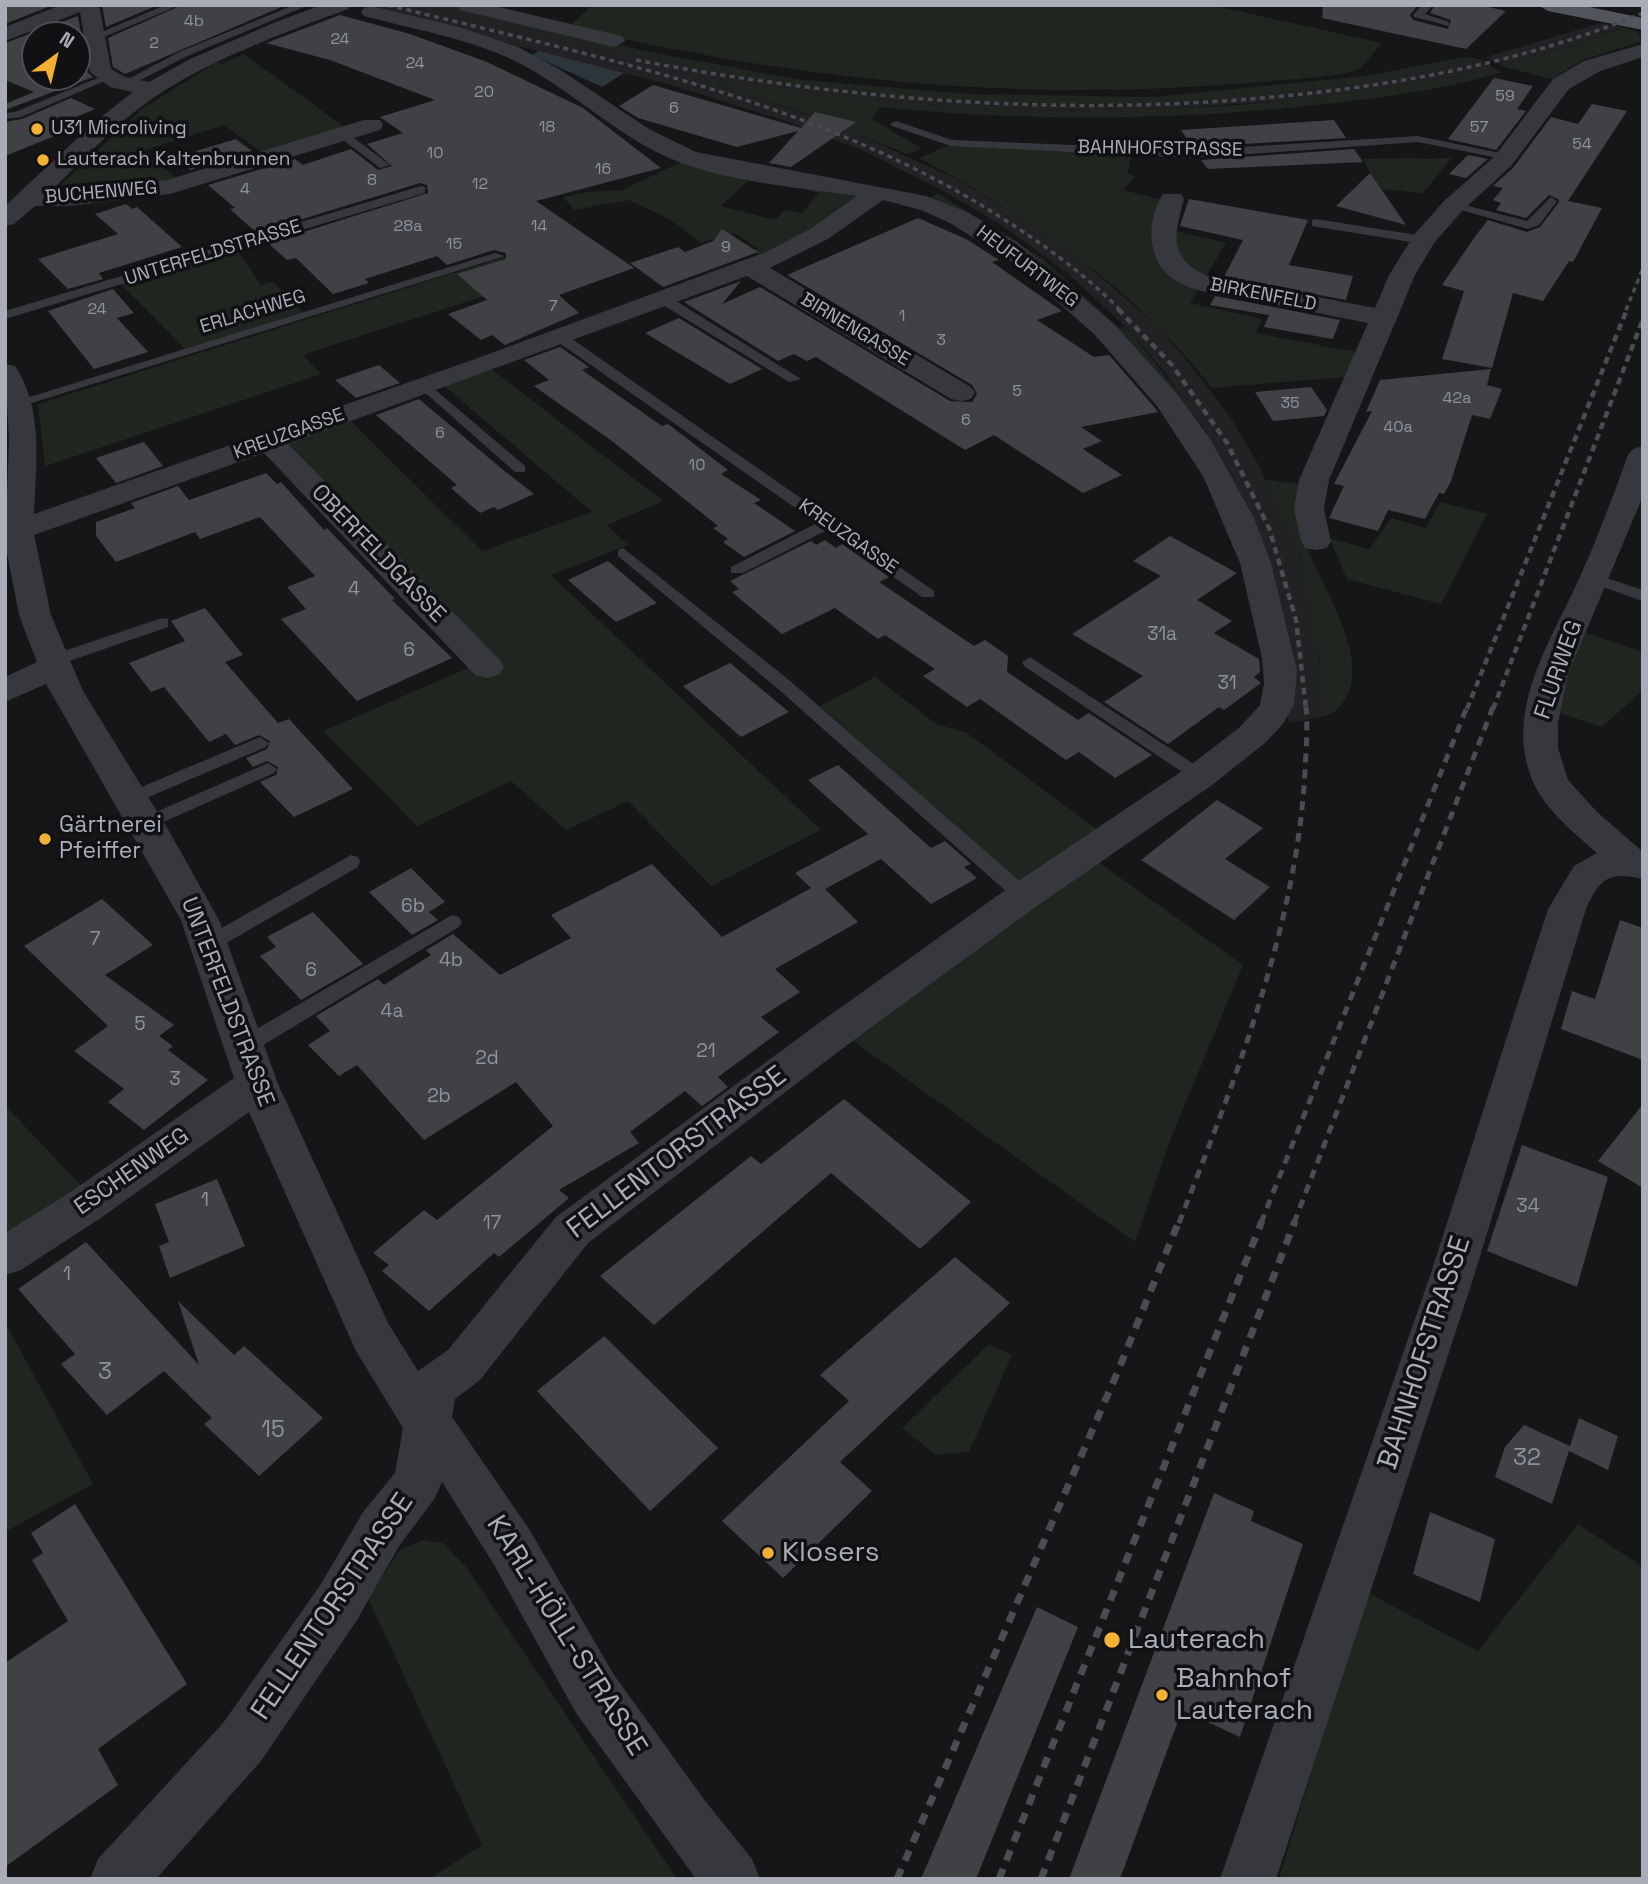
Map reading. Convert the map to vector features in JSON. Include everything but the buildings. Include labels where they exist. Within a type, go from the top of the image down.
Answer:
[{"type":"main road","points":[[1548,5],[1643,24]]},
{"type":"street","points":[[5,35],[80,5]]},
{"type":"street","points":[[89,5],[99,68],[117,81],[153,89]]},
{"type":"street","points":[[5,219],[30,199],[106,124],[153,89],[229,48],[341,5]]},
{"type":"street","points":[[468,6],[614,41]]},
{"type":"street","name":"HEUFURTWEG","points":[[371,12],[513,52],[569,84],[659,143],[697,161],[877,192],[921,202],[956,217],[1007,248],[1060,289],[1123,346],[1155,382],[1197,439],[1230,496],[1266,601],[1274,635],[1280,692],[1268,720],[1217,757],[1200,776]]},
{"type":"street","points":[[559,28],[578,13]]},
{"type":"street","points":[[1317,541],[1309,509],[1314,480],[1402,275],[1423,240],[1452,206],[1508,156],[1565,81],[1602,61],[1643,50]]},
{"type":"street","name":"BUCHENWEG","points":[[30,199],[68,199],[170,187],[372,125]]},
{"type":"street","name":"KREUZGASSE","points":[[18,530],[426,386],[750,267],[799,246],[877,192]]},
{"type":"street","name":"BIRKENFELD","points":[[1172,199],[1163,229],[1164,246],[1171,262],[1182,274],[1209,284],[1385,318]]},
{"type":"street","name":"BIRNENGASSE","points":[[750,267],[961,393]]},
{"type":"street","name":"UNTERFELDSTRASSE","points":[[11,388],[18,530],[35,615],[53,664],[200,920],[250,1065],[372,1336],[427,1426]]},
{"type":"street","name":"OBERFELDGASSE","points":[[269,441],[487,667]]},
{"type":"street","name":"FLURWEG","points":[[1637,864],[1559,793],[1547,774],[1539,731],[1544,703],[1567,635],[1594,579],[1643,455]]},
{"type":"street","points":[[5,691],[53,664]]},
{"type":"street","name":"FELLENTORSTRASSE","points":[[133,1874],[242,1742],[339,1602],[381,1529],[418,1482],[433,1388],[464,1365],[572,1230],[1024,896],[1200,776]]},
{"type":"street","name":"BAHNHOFSTRASSE","points":[[1248,1879],[1452,1276],[1567,909],[1585,875],[1601,864],[1637,864]]},
{"type":"street","name":"ESCHENWEG","points":[[5,1256],[87,1204],[250,1065]]},
{"type":"street","name":"KARL-HÖLL-STRASSE","points":[[427,1426],[447,1447],[511,1546],[595,1694],[686,1822],[732,1879]]},
{"type":"lane","points":[[95,37],[175,5]]},
{"type":"lane","points":[[5,116],[17,115],[117,81],[304,5]]},
{"type":"lane","points":[[1428,5],[1418,15],[1445,24]]},
{"type":"lane","name":"BAHNHOFSTRASSE","points":[[896,124],[951,143],[1193,154],[1418,139],[1508,156]]},
{"type":"lane","points":[[342,135],[384,165]]},
{"type":"lane","name":"UNTERFELDSTRASSE","points":[[5,315],[421,190]]},
{"type":"lane","points":[[1452,206],[1528,225],[1535,222],[1550,201]]},
{"type":"lane","points":[[1316,223],[1423,240]]},
{"type":"lane","name":"ERLACHWEG","points":[[11,388],[499,256]]},
{"type":"lane","points":[[663,299],[794,379]]},
{"type":"lane","name":"KREUZGASSE","points":[[560,337],[928,594]]},
{"type":"lane","points":[[426,386],[520,469]]},
{"type":"lane","points":[[737,570],[829,523]]},
{"type":"lane","points":[[623,553],[783,684],[1024,896]]},
{"type":"lane","points":[[1594,579],[1643,596]]},
{"type":"lane","points":[[53,664],[162,623]]},
{"type":"lane","points":[[1030,662],[1200,776]]},
{"type":"lane","points":[[139,810],[260,743]]},
{"type":"lane","points":[[139,810],[268,769]]},
{"type":"lane","points":[[209,944],[351,862]]},
{"type":"lane","points":[[250,1065],[452,922]]},
{"type":"shaded area","points":[[439,5],[692,66],[814,85],[904,94],[1055,101],[1178,99],[1334,85],[1478,59],[1494,68],[1401,87],[1311,99],[1132,111],[1012,110],[909,105],[799,94],[695,78],[838,125],[954,178],[1018,215],[1070,250],[1157,326],[1231,418],[1258,464],[1298,546],[1315,621],[1323,694],[1322,717],[1289,723],[1239,495],[1206,432],[1166,374],[1126,327],[1066,272],[1001,225],[945,192],[864,151],[789,122],[671,85],[360,6]]},
{"type":"shaded area","points":[[439,5],[452,5],[650,52],[801,80],[971,94],[1153,97],[1365,76],[1464,57],[1478,59],[1385,78],[1291,92],[1196,100],[1004,102],[814,86],[721,72],[615,50]]},
{"type":"shaded area","points":[[592,5],[1211,5],[1382,43],[1357,70],[1321,77],[1163,88],[995,88],[912,83],[746,62],[580,29],[572,24]]},
{"type":"shaded area","points":[[1601,23],[1623,27],[1561,50],[1502,66],[1486,57]]},
{"type":"shaded area","points":[[1625,27],[1639,33],[1642,41],[1583,60],[1551,79],[1502,66],[1561,50]]},
{"type":"shaded area","points":[[539,51],[624,73],[602,87],[532,55]]},
{"type":"shaded area","points":[[244,54],[347,129],[265,155],[224,125],[145,150],[179,181],[57,193],[55,190],[142,109],[217,62],[222,64]]},
{"type":"shaded area","points":[[1494,68],[1502,72],[1426,90],[1246,112],[1089,118],[984,115],[880,107],[872,119],[922,149],[907,154],[808,114],[686,76],[888,102],[989,109],[1090,111],[1192,108],[1293,100],[1394,87]]},
{"type":"shaded area","points":[[949,145],[1132,153],[1128,173],[1135,176],[1123,190],[1162,200],[1155,226],[1226,243],[1190,303],[1262,319],[1256,333],[1356,352],[1345,377],[1212,388],[1148,317],[1078,257],[1001,205],[919,158]]},
{"type":"shaded area","points":[[1451,158],[1423,193],[1379,189],[1363,159]]},
{"type":"shaded area","points":[[681,162],[754,175],[721,206],[775,220],[785,210],[802,213],[819,193],[805,189],[866,194],[806,238],[761,255],[752,252],[758,248],[734,233],[701,243],[669,219],[629,200],[574,210],[563,197],[587,192],[622,190]]},
{"type":"shaded area","points":[[938,193],[1043,259],[1119,328],[1126,327],[1187,403],[1239,495],[1138,352],[927,200]]},
{"type":"shaded area","points":[[236,248],[261,285],[273,282],[303,312],[186,350],[120,283]]},
{"type":"shaded area","points":[[514,254],[546,276],[302,355],[321,374],[45,466],[38,404]]},
{"type":"shaded area","points":[[491,369],[663,501],[607,525],[628,545],[551,575],[821,830],[711,886],[628,801],[566,830],[511,781],[417,826],[323,731],[489,659],[281,443],[350,420],[482,551],[592,512],[443,385]]},
{"type":"shaded area","points":[[1266,480],[1300,484],[1308,549],[1344,628],[1350,650],[1353,671],[1350,690],[1338,708],[1322,717],[1320,662],[1301,556]]},
{"type":"shaded area","points":[[1440,502],[1487,514],[1441,604],[1347,579],[1329,538],[1369,549],[1391,518],[1426,528]]},
{"type":"shaded area","points":[[1583,632],[1643,652],[1643,690],[1602,727],[1551,710]]},
{"type":"shaded area","points":[[875,677],[936,724],[967,733],[1099,831],[1019,882],[820,706]]},
{"type":"shaded area","points":[[1098,862],[1243,965],[1172,1135],[1135,1242],[849,1038]]},
{"type":"shaded area","points":[[5,1105],[87,1192],[5,1246]]},
{"type":"shaded area","points":[[5,1322],[93,1484],[5,1532]]},
{"type":"shaded area","points":[[989,1344],[1012,1355],[969,1452],[936,1455],[902,1428]]},
{"type":"shaded area","points":[[1578,1524],[1643,1567],[1643,1879],[1279,1879],[1366,1592],[1478,1651]]},
{"type":"shaded area","points":[[423,1540],[443,1543],[466,1567],[677,1879],[429,1879],[482,1845],[368,1598],[400,1550]]},
{"type":"railway","points":[[388,5],[619,62],[770,108],[844,137],[916,170],[1004,219],[1073,268],[1120,310]]},
{"type":"railway","points":[[636,60],[715,74],[874,95],[1033,105],[1193,103],[1321,92],[1461,69],[1553,45],[1643,13]]},
{"type":"railway","points":[[1626,310],[1643,268]]},
{"type":"railway","points":[[1118,309],[1172,365],[1227,443],[1269,528],[1296,620],[1306,709]]},
{"type":"railway","points":[[1467,709],[1627,309]]},
{"type":"railway","points":[[1493,709],[1643,319]]},
{"type":"railway","points":[[1179,1223],[1241,1058],[1276,944],[1300,829],[1305,771],[1306,707]]},
{"type":"railway","points":[[1261,1223],[1467,707]]},
{"type":"railway","points":[[1294,1223],[1493,707]]},
{"type":"railway","points":[[897,1879],[1118,1371],[1179,1221]]},
{"type":"railway","points":[[999,1879],[1262,1221]]},
{"type":"railway","points":[[1041,1879],[1295,1221]]},
{"type":"place","name":"U31 Microliving","points":[[37,129]]},
{"type":"place","name":"Lauterach Kaltenbrunnen","points":[[43,160]]},
{"type":"place","name":"Gärtnerei Pfeiffer","points":[[45,839]]},
{"type":"place","name":"Klosers","points":[[768,1553]]},
{"type":"place","name":"Lauterach","points":[[1112,1640]]},
{"type":"place","name":"Bahnhof Lauterach","points":[[1162,1695]]}]
